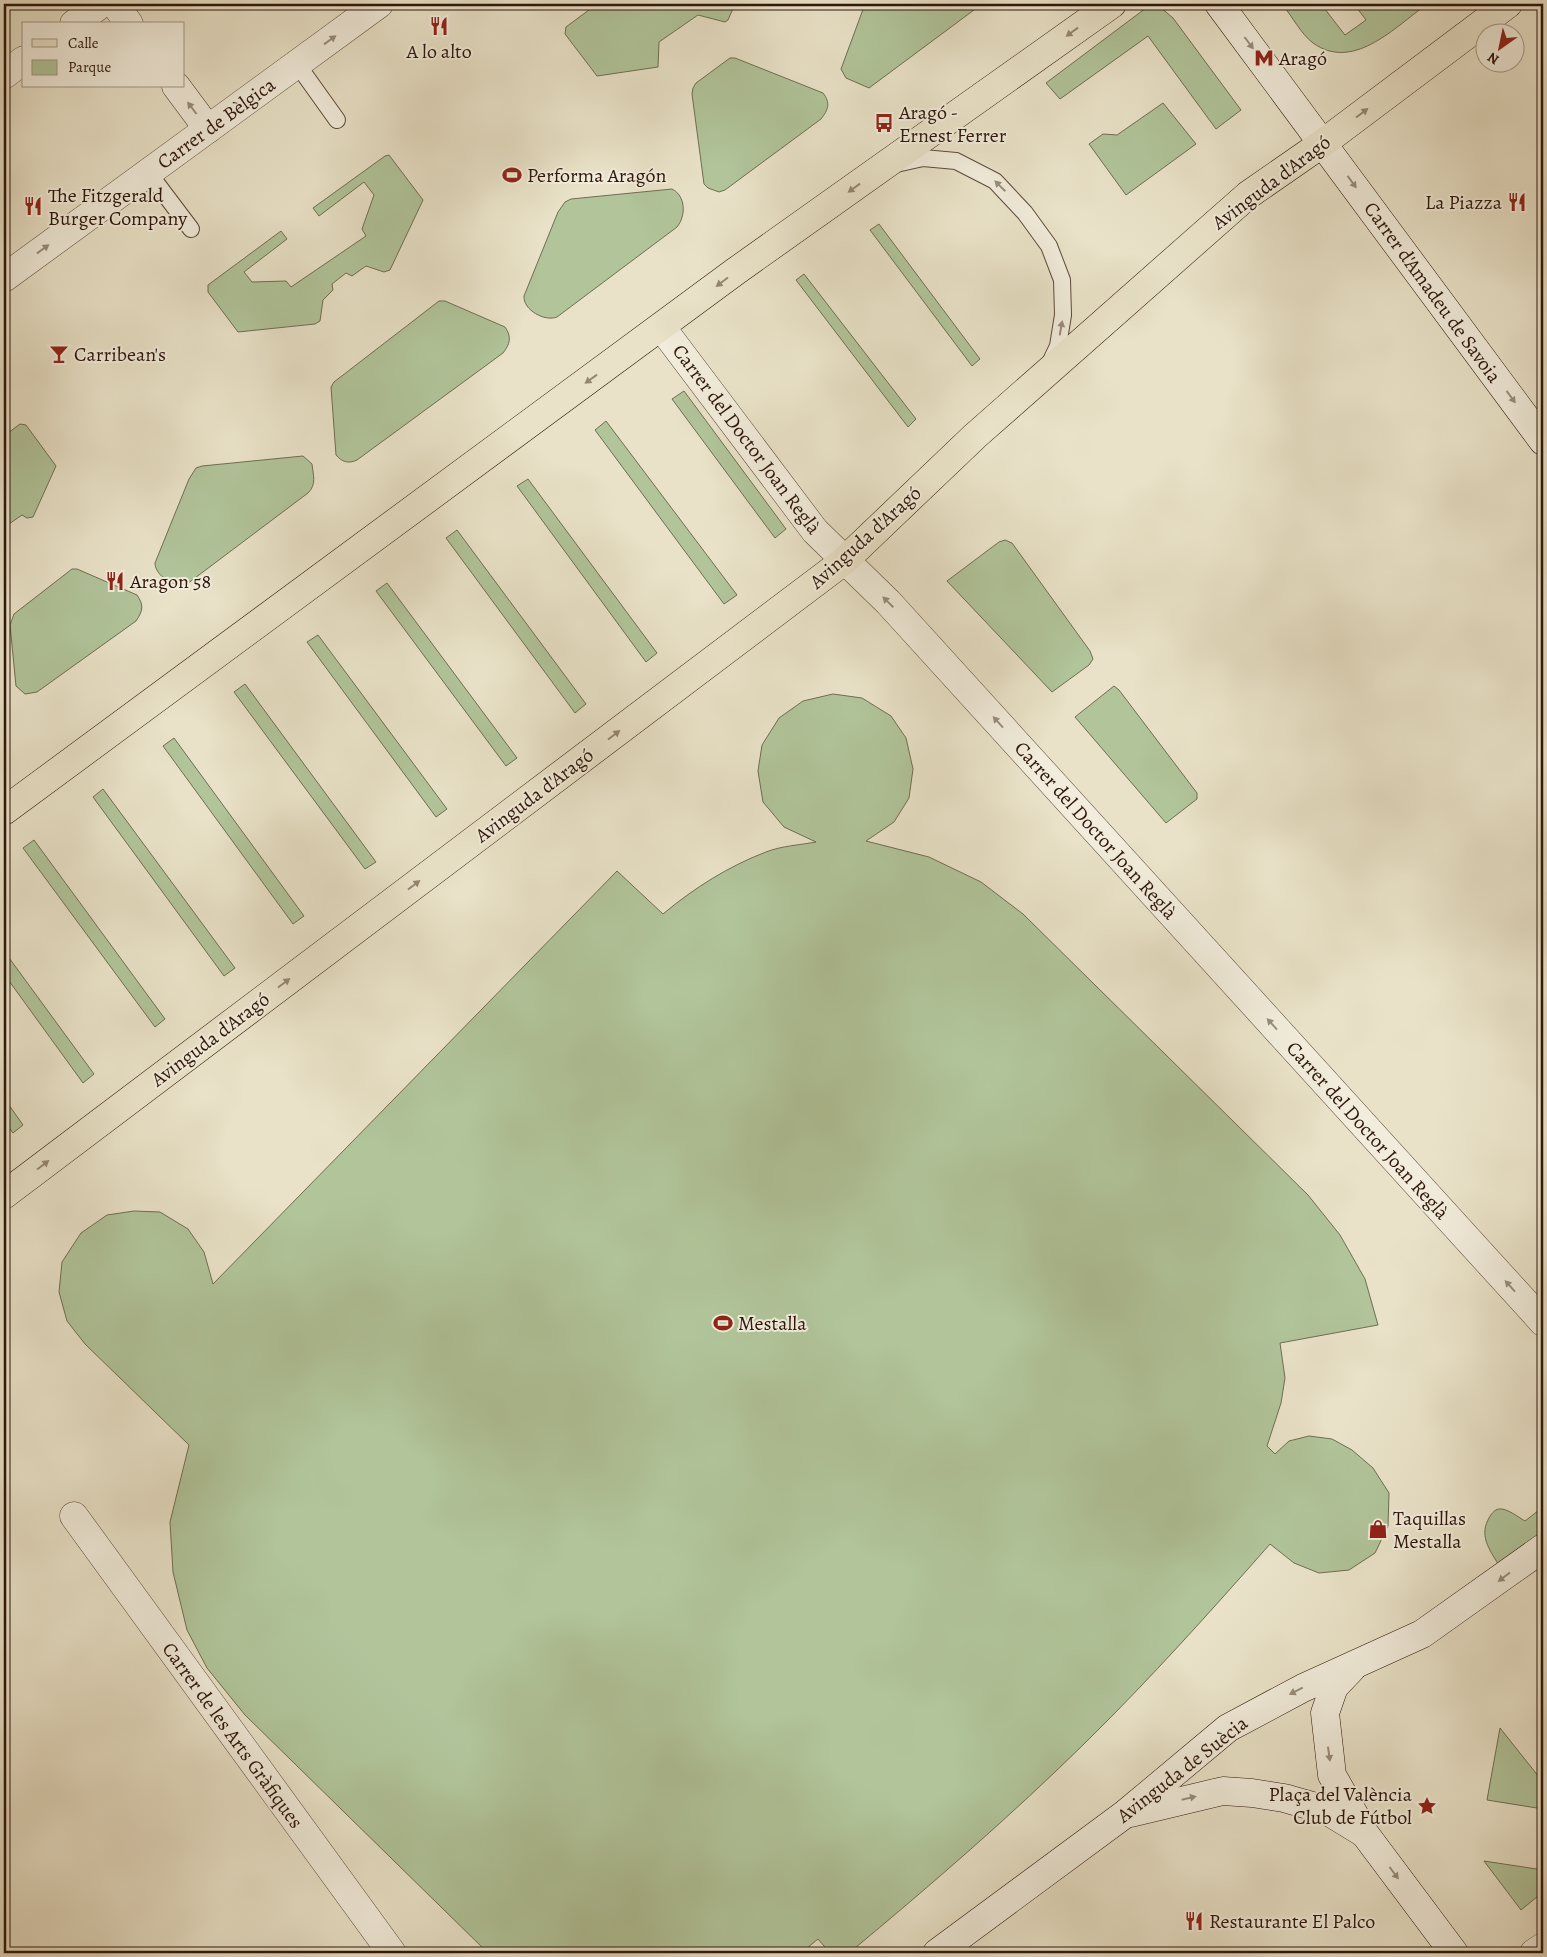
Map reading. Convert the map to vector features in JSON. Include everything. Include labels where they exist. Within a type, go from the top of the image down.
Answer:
[{"type":"main road","name":"Avinguda d'Aragó","points":[[4,811],[736,272],[1112,4]]},
{"type":"main road","name":"Avinguda d'Aragó","points":[[4,1195],[844,561],[975,436],[1248,195],[1323,143],[1508,4]]},
{"type":"street","points":[[77,22],[101,4]]},
{"type":"street","points":[[114,4],[128,22]]},
{"type":"street","name":"Carrer de Bèlgica","points":[[4,278],[379,4]]},
{"type":"street","name":"Carrer d'Amadeu de Savoia","points":[[1219,4],[1543,440]]},
{"type":"street","points":[[4,74],[22,61]]},
{"type":"street","points":[[177,88],[208,129]]},
{"type":"street","name":"Carrer del Doctor Joan Reglà","points":[[662,328],[815,531],[888,602],[1543,1322]]},
{"type":"street","name":"Carrer de les Arts Gràfiques","points":[[74,1516],[392,1953]]},
{"type":"street","name":"Avinguda de Suècia","points":[[937,1953],[1125,1814],[1228,1728],[1303,1688],[1422,1634],[1543,1548]]},
{"type":"street","points":[[1356,1663],[1334,1687],[1325,1713],[1332,1775],[1365,1834],[1454,1953]]},
{"type":"street","points":[[1125,1814],[1223,1791],[1252,1793],[1284,1798],[1326,1810],[1365,1834]]},
{"type":"street","points":[[1534,1953],[1543,1947]]},
{"type":"lane","points":[[297,64],[337,120]]},
{"type":"lane","name":"Avinguda d'Aragó","points":[[885,166],[922,158],[956,161],[995,181],[1025,214],[1048,246],[1062,280],[1063,316],[1058,346],[1045,374]]},
{"type":"lane","points":[[148,172],[190,229]]},
{"type":"green space","points":[[597,4],[735,4],[728,20],[725,22],[698,15],[659,42],[658,67],[597,76],[565,34],[566,27]]},
{"type":"green space","points":[[865,4],[982,4],[869,88],[846,78],[841,69]]},
{"type":"green space","points":[[1282,4],[1321,4],[1345,35],[1366,20],[1354,4],[1418,4],[1422,8],[1398,27],[1371,44],[1357,50],[1342,52],[1328,50],[1313,43]]},
{"type":"green space","points":[[1160,7],[1173,18],[1241,110],[1216,129],[1148,36],[1060,99],[1046,83],[1146,8]]},
{"type":"green space","points":[[730,58],[735,58],[823,93],[828,106],[821,119],[725,190],[719,192],[708,188],[704,184],[692,94],[696,83]]},
{"type":"green space","points":[[1163,103],[1196,144],[1126,195],[1089,144],[1103,134],[1117,135]]},
{"type":"green space","points":[[389,155],[423,200],[390,270],[384,272],[366,266],[352,276],[346,273],[332,284],[333,290],[323,300],[320,321],[315,324],[238,332],[208,292],[208,285],[281,231],[287,239],[244,272],[252,282],[286,281],[291,287],[366,236],[362,229],[374,195],[364,182],[319,216],[313,208]]},
{"type":"green space","points":[[672,189],[680,196],[683,206],[682,217],[677,227],[557,317],[547,318],[541,316],[527,306],[524,296],[558,212],[565,202],[571,199]]},
{"type":"green space","points":[[879,224],[980,359],[972,366],[870,230]]},
{"type":"green space","points":[[804,274],[916,419],[908,427],[796,280]]},
{"type":"green space","points":[[439,301],[445,301],[505,327],[509,343],[505,350],[357,460],[345,462],[336,455],[331,387],[334,382]]},
{"type":"green space","points":[[684,391],[786,529],[775,538],[672,399]]},
{"type":"green space","points":[[606,421],[737,595],[724,604],[595,430]]},
{"type":"green space","points":[[20,424],[26,425],[56,466],[33,517],[27,518],[22,515],[9,524],[4,522],[4,472],[7,465],[4,460],[4,436]]},
{"type":"green space","points":[[303,456],[312,464],[314,476],[313,486],[308,493],[187,584],[172,583],[158,572],[155,563],[189,479],[196,468]]},
{"type":"green space","points":[[528,479],[657,653],[646,662],[517,486]]},
{"type":"green space","points":[[457,530],[586,704],[575,713],[446,538]]},
{"type":"green space","points":[[1005,540],[1012,543],[1090,651],[1093,659],[1089,665],[1052,692],[947,581],[999,542]]},
{"type":"green space","points":[[72,569],[77,569],[137,595],[142,605],[140,614],[136,621],[37,692],[25,694],[16,686],[10,625],[14,614]]},
{"type":"green space","points":[[387,583],[517,758],[506,766],[376,591]]},
{"type":"green space","points":[[318,635],[447,809],[436,817],[307,642]]},
{"type":"green space","points":[[245,684],[376,862],[365,869],[234,692]]},
{"type":"green space","points":[[1114,686],[1197,793],[1197,799],[1166,823],[1075,717]]},
{"type":"green space","name":"Mestalla","points":[[833,694],[862,698],[891,716],[906,738],[913,769],[909,798],[894,822],[866,841],[929,857],[981,882],[1023,914],[1308,1195],[1340,1235],[1365,1279],[1378,1325],[1280,1343],[1285,1378],[1281,1403],[1267,1446],[1275,1454],[1289,1441],[1309,1436],[1332,1439],[1352,1450],[1373,1468],[1389,1493],[1388,1526],[1375,1553],[1349,1570],[1319,1573],[1294,1563],[1270,1544],[1180,1644],[1087,1741],[970,1850],[849,1953],[830,1953],[818,1939],[801,1953],[488,1953],[245,1715],[207,1668],[187,1630],[173,1572],[170,1522],[189,1445],[85,1344],[67,1321],[59,1292],[62,1262],[81,1233],[107,1215],[134,1211],[160,1212],[188,1229],[204,1252],[213,1284],[617,871],[663,914],[699,887],[739,864],[772,850],[816,842],[784,827],[763,802],[758,771],[762,745],[779,718],[803,701]]},
{"type":"green space","points":[[174,738],[304,916],[293,924],[163,746]]},
{"type":"green space","points":[[103,789],[235,968],[224,976],[93,797]]},
{"type":"green space","points":[[34,840],[165,1019],[155,1027],[23,848]]},
{"type":"green space","points":[[4,951],[94,1074],[83,1083],[4,974]]},
{"type":"green space","points":[[4,1098],[23,1125],[13,1133],[4,1121]]},
{"type":"green space","points":[[1543,1507],[1543,1535],[1500,1567],[1485,1538],[1486,1526],[1491,1514],[1496,1510],[1502,1509],[1525,1521]]},
{"type":"green space","points":[[1500,1728],[1543,1782],[1543,1809],[1487,1800]]},
{"type":"green space","points":[[1484,1861],[1543,1870],[1543,1892],[1521,1910]]},
{"type":"place","name":"A lo alto","points":[[439,26]]},
{"type":"place","name":"Aragó","points":[[1264,58]]},
{"type":"place","name":"Aragó - Ernest Ferrer","points":[[884,123]]},
{"type":"place","name":"Performa Aragón","points":[[512,175]]},
{"type":"place","name":"La Piazza","points":[[1517,202]]},
{"type":"place","name":"The Fitzgerald Burger Company","points":[[33,206]]},
{"type":"place","name":"Carribean's","points":[[59,354]]},
{"type":"place","name":"Aragon 58","points":[[115,581]]},
{"type":"place","name":"Mestalla","points":[[723,1323]]},
{"type":"place","name":"Taquillas Mestalla","points":[[1378,1529]]},
{"type":"place","name":"Plaça del València Club de Fútbol","points":[[1427,1806]]},
{"type":"place","name":"Restaurante El Palco","points":[[1194,1921]]}]
